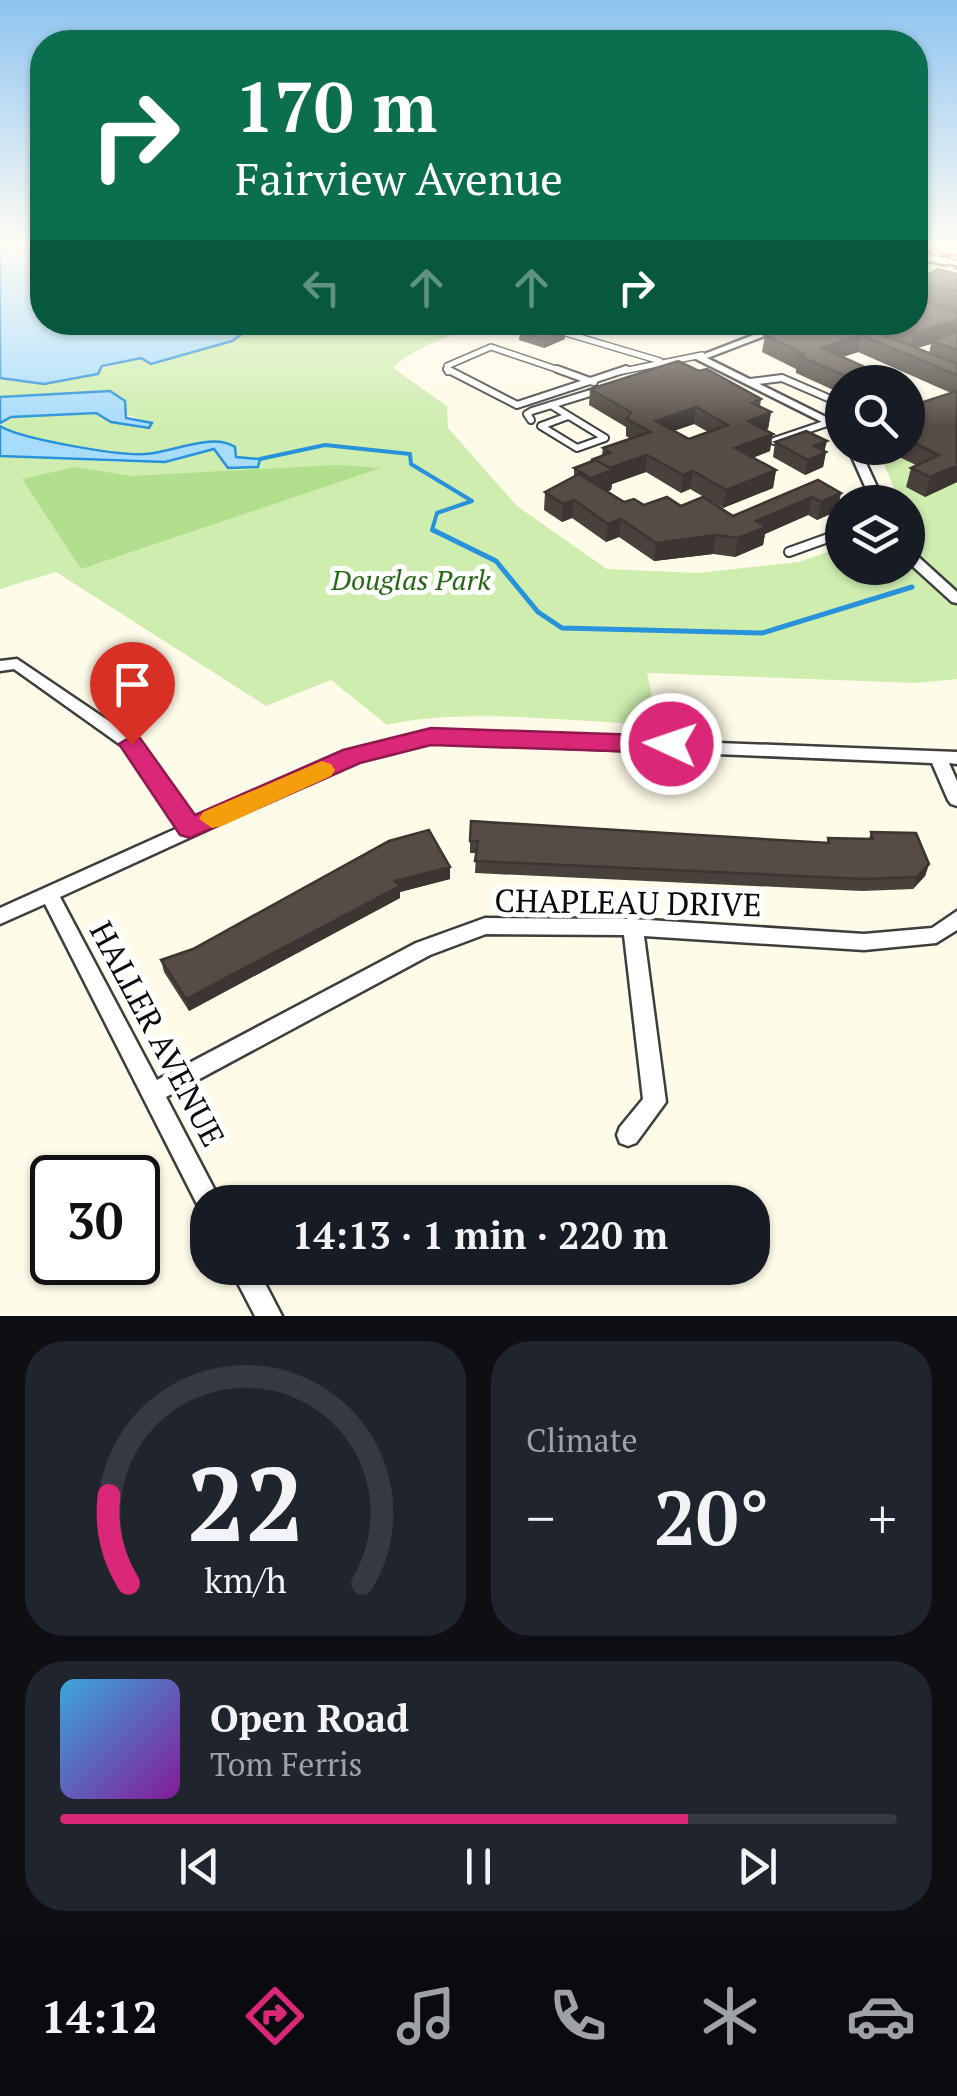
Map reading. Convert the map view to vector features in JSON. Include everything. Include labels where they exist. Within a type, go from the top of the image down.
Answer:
[{"type":"street","points":[[700,357],[761,335]]},
{"type":"street","points":[[700,357],[825,419]]},
{"type":"street","points":[[925,570],[957,599]]},
{"type":"street","points":[[0,666],[17,664],[132,744],[190,828]]},
{"type":"street","points":[[0,916],[352,756],[431,736],[948,758],[957,800]]},
{"type":"street","name":"HALLER AVENUE","points":[[49,894],[200,1185]]},
{"type":"street","name":"CHAPLEAU DRIVE","points":[[152,1094],[423,949],[485,926],[633,928],[864,942],[936,935],[957,918]]},
{"type":"street","points":[[628,1135],[656,1102],[633,928]]},
{"type":"street","points":[[252,1285],[269,1316]]},
{"type":"lane","points":[[573,335],[660,362]]},
{"type":"lane","points":[[594,382],[491,347],[448,366],[448,373],[517,405],[594,382],[660,362],[700,357]]},
{"type":"lane","points":[[641,378],[700,357]]},
{"type":"lane","points":[[750,382],[782,378],[825,397]]},
{"type":"lane","points":[[531,420],[527,414],[605,389]]},
{"type":"lane","points":[[550,406],[568,416],[605,438],[577,448],[541,426],[568,416]]},
{"type":"lane","points":[[774,441],[825,428]]},
{"type":"lane","points":[[789,552],[825,539]]},
{"type":"green space","name":"Douglas Park","points":[[240,335],[455,335],[419,350],[393,368],[447,406],[448,428],[517,506],[607,569],[697,573],[799,562],[825,553],[825,585],[925,585],[925,485],[893,485],[884,465],[925,465],[925,401],[938,396],[957,403],[957,679],[916,683],[647,673],[658,725],[485,716],[387,725],[331,680],[266,706],[56,572],[0,589],[0,447],[27,458],[125,462],[138,455],[43,440],[9,430],[0,423],[11,417],[96,413],[111,422],[148,428],[152,423],[61,393],[0,397],[0,378],[44,384],[141,358],[151,364],[232,341]]},
{"type":"green space","points":[[338,465],[381,468],[81,569],[22,479],[75,467],[131,476]]},
{"type":"water","points":[[0,304],[30,304],[30,335],[240,335],[232,341],[151,364],[141,358],[102,366],[98,374],[44,384],[0,378]]},
{"type":"water","points":[[110,391],[125,401],[126,418],[152,423],[149,428],[111,422],[96,413],[11,417],[0,423],[0,397]]},
{"type":"water","points":[[0,426],[48,441],[132,454],[216,441],[235,447],[236,457],[260,459],[258,467],[228,468],[214,449],[165,462],[0,456]]},
{"type":"building","points":[[928,304],[957,313],[957,321],[928,329]]},
{"type":"building","points":[[957,332],[957,350],[932,341]]},
{"type":"building","points":[[765,335],[861,335],[822,348],[860,365],[825,367],[799,356],[804,354]]},
{"type":"building","points":[[861,335],[884,335],[957,364],[957,375]]},
{"type":"building","points":[[678,361],[699,371],[707,369],[761,399],[752,403],[771,412],[748,421],[773,434],[735,448],[776,470],[726,490],[693,471],[683,475],[647,455],[610,468],[591,460],[610,453],[603,448],[650,432],[627,419],[631,412],[590,389]],"holes":[[[696,407],[728,425],[689,439],[656,421]]]},
{"type":"building","points":[[957,391],[957,466],[930,477],[911,468],[925,465],[939,455],[925,448],[925,401]]},
{"type":"building","points":[[806,431],[825,440],[814,446],[825,452],[808,460],[775,442]]},
{"type":"building","points":[[596,460],[613,470],[591,478],[574,468]]},
{"type":"building","points":[[579,474],[624,502],[634,499],[644,505],[667,497],[681,506],[703,497],[733,516],[818,480],[827,485],[825,500],[812,497],[756,521],[766,527],[738,538],[716,535],[656,543],[621,519],[608,524],[574,500],[563,504],[545,492]]},
{"type":"building","points":[[471,821],[829,843],[828,838],[873,839],[871,832],[916,833],[929,864],[917,877],[865,879],[475,861],[478,841],[470,841]]},
{"type":"building","points":[[429,830],[450,867],[395,881],[400,886],[186,999],[161,960],[193,949],[389,841]]},
{"type":"waterway","points":[[260,459],[325,445],[410,454],[411,464],[472,501],[437,513],[432,530],[438,533]]},
{"type":"waterway","points":[[433,530],[496,561],[538,612],[562,628],[762,633],[912,587]]},
{"type":"slow traffic","points":[[212,819],[322,770]]},
{"type":"route","points":[[132,744],[190,828],[352,756],[431,736],[671,744]]}]
